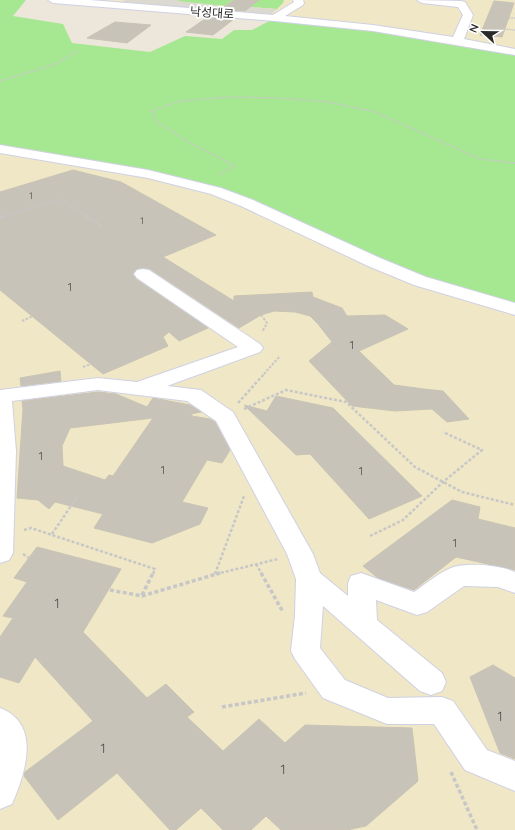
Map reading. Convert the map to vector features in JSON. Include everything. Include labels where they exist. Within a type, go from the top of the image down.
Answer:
[{"type":"street","name":"낙성대로","points":[[53,0],[275,18],[388,30],[515,52]]},
{"type":"street","points":[[422,0],[465,2],[468,15],[457,42]]},
{"type":"street","points":[[275,18],[300,1]]},
{"type":"street","points":[[0,149],[148,174],[198,186],[247,203],[374,262],[420,281],[515,309]]},
{"type":"street","points":[[139,389],[253,348],[143,274]]},
{"type":"street","points":[[0,544],[4,451],[1,396],[98,384],[194,395],[225,417],[236,441],[300,554],[310,579],[309,615],[305,651],[334,689],[387,711],[442,710],[476,760],[515,776]]},
{"type":"street","points":[[363,623],[361,583],[417,604],[459,576],[501,577],[515,583]]},
{"type":"street","points":[[310,579],[431,682]]},
{"type":"street","points":[[0,722],[8,731],[11,746],[10,765],[0,793]]},
{"type":"path","points":[[509,18],[515,18]]},
{"type":"path","points":[[504,29],[515,30]]},
{"type":"path","points":[[0,81],[53,65],[78,50]]},
{"type":"path","points":[[198,186],[235,166],[188,142],[156,121],[151,111],[179,102],[231,98],[293,98],[358,107],[375,112],[480,159],[515,163]]},
{"type":"path","points":[[0,218],[59,199],[103,227]]},
{"type":"path","points":[[22,321],[33,316]]},
{"type":"path","points":[[225,417],[280,356]]},
{"type":"path","points":[[225,417],[286,390],[346,402],[415,467],[462,492],[515,504]]},
{"type":"path","points":[[370,536],[403,520],[443,482],[482,450],[443,432]]},
{"type":"path","points":[[52,534],[77,497]]},
{"type":"path","points":[[215,574],[238,511]]},
{"type":"path","points":[[0,544],[32,528],[155,570],[142,596]]},
{"type":"path","points":[[110,590],[142,596],[215,574],[300,554]]},
{"type":"path","points":[[256,564],[286,618]]},
{"type":"path","points":[[222,707],[334,689]]},
{"type":"shaded area","points":[[53,0],[515,0],[515,52],[403,32]]},
{"type":"shaded area","points":[[125,0],[179,0],[177,1],[224,6],[222,8],[250,7],[277,9],[269,16],[120,3]]},
{"type":"shaded area","points":[[0,149],[186,183],[515,309],[515,830],[0,830]]},
{"type":"green space","points":[[0,0],[26,0],[13,16],[63,24],[72,43],[150,52],[185,36],[222,39],[234,30],[252,30],[275,18],[345,26],[515,52],[515,309],[467,296],[186,183],[0,149]]},
{"type":"green space","points":[[233,0],[224,6],[176,1]]},
{"type":"green space","points":[[257,0],[284,0],[277,9],[250,7]]},
{"type":"building","points":[[234,0],[259,0],[245,11],[220,9]]},
{"type":"building","points":[[494,1],[514,3],[502,37],[480,35]]},
{"type":"building","points":[[208,17],[234,19],[213,35],[186,32]]},
{"type":"building","points":[[115,22],[151,25],[127,43],[87,38]]},
{"type":"building","points":[[73,170],[121,182],[216,235],[163,257],[234,301],[234,296],[312,292],[313,297],[342,308],[347,316],[385,315],[408,329],[359,351],[394,385],[443,391],[469,419],[447,422],[432,409],[395,411],[352,406],[309,361],[332,342],[310,316],[295,312],[274,311],[261,315],[239,328],[150,269],[143,268],[137,269],[133,273],[136,279],[208,328],[179,341],[169,332],[163,337],[168,346],[103,374],[0,290],[0,192]]},
{"type":"building","points":[[60,371],[61,381],[21,386],[20,378]]},
{"type":"building","points":[[98,392],[116,394],[147,407],[153,398],[190,405],[201,412],[191,414],[192,416],[210,419],[215,422],[230,450],[222,463],[207,460],[182,502],[208,508],[200,524],[152,543],[94,528],[103,514],[55,502],[49,509],[38,500],[17,498],[23,409],[22,401]],"holes":[[[153,418],[113,476],[109,475],[105,480],[63,466],[62,446],[70,428]]]},
{"type":"building","points":[[276,396],[333,408],[422,496],[369,519],[310,454],[296,455],[244,405],[267,411]]},
{"type":"building","points":[[452,500],[480,507],[478,519],[515,528],[515,570],[456,557],[414,590],[378,578],[363,566]]},
{"type":"building","points":[[37,547],[121,569],[83,632],[147,698],[166,684],[194,712],[187,717],[223,751],[259,719],[285,743],[305,725],[412,728],[418,781],[366,826],[347,830],[281,830],[266,816],[251,830],[223,830],[201,808],[176,830],[170,830],[117,773],[58,820],[24,776],[25,772],[93,721],[35,657],[19,683],[0,677],[0,637],[13,618],[3,616],[27,582],[14,578]]},
{"type":"building","points":[[493,665],[515,678],[515,759],[500,753],[470,677]]}]
